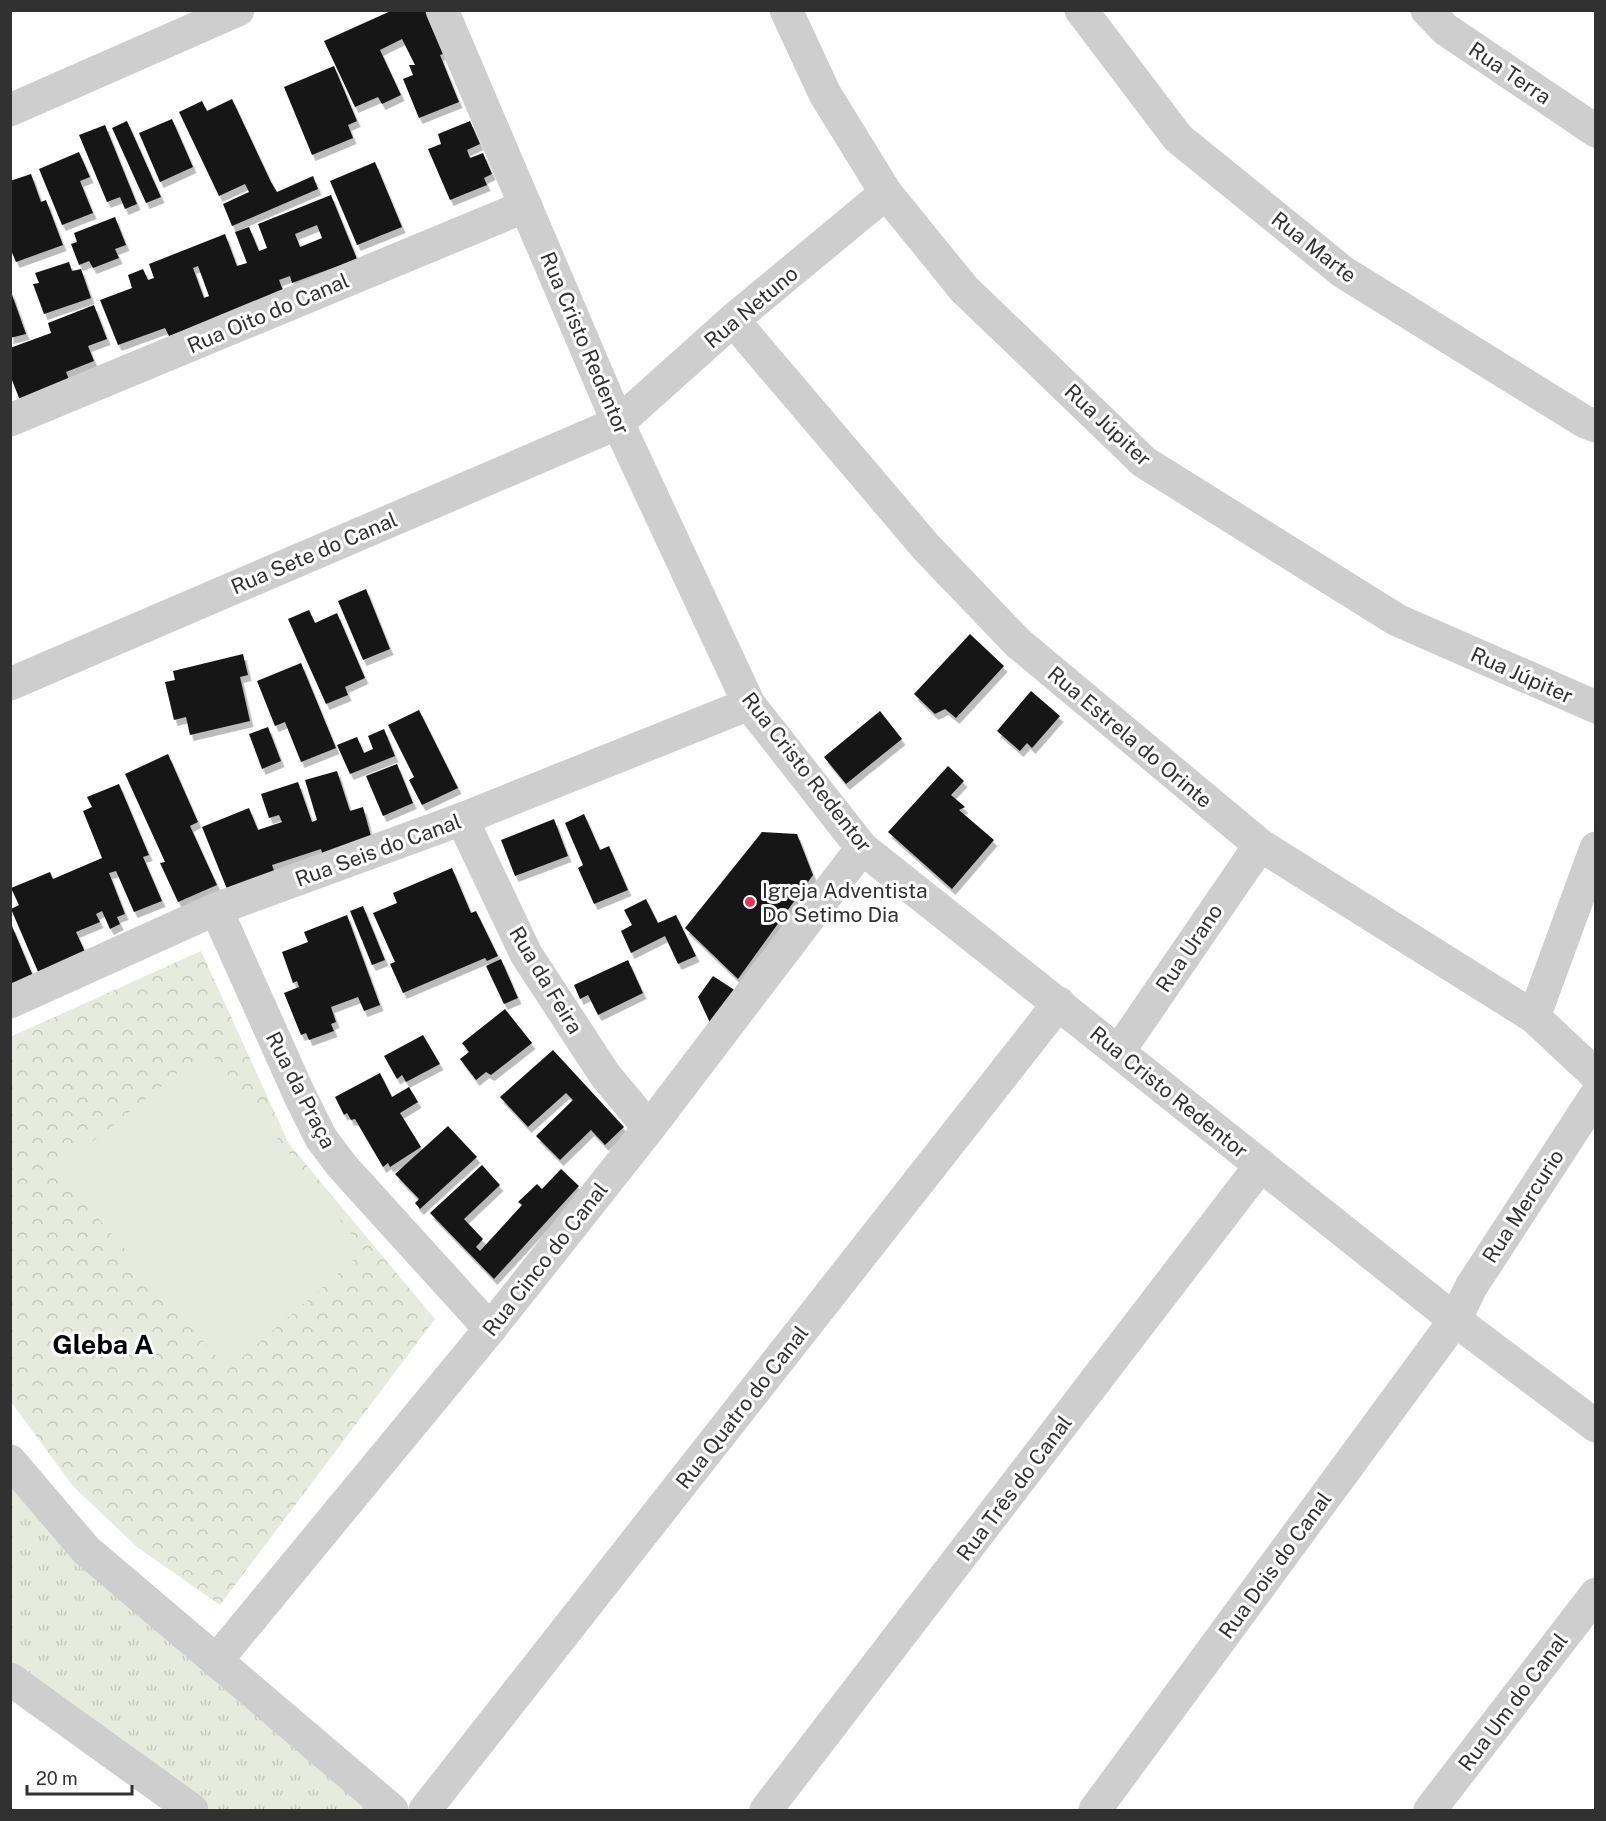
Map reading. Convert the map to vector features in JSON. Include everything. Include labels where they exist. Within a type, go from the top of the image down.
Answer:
[{"type":"street","points":[[10,110],[238,10]]},
{"type":"street","name":"Rua Cristo Redentor","points":[[442,10],[618,423],[749,704],[862,848],[1455,1320],[1596,1426]]},
{"type":"street","name":"Rua Júpiter","points":[[786,10],[825,94],[886,193],[964,289],[1144,462],[1397,620],[1596,707]]},
{"type":"street","name":"Rua Marte","points":[[1081,10],[1178,138],[1325,258],[1343,272],[1585,422],[1596,426]]},
{"type":"street","name":"Rua Terra","points":[[1427,10],[1445,29],[1596,131]]},
{"type":"street","name":"Rua Netuno","points":[[618,423],[733,320],[886,193]]},
{"type":"street","name":"Rua Oito do Canal","points":[[10,420],[526,206]]},
{"type":"street","name":"Rua Estrela do Orinte","points":[[733,320],[926,547],[1018,643],[1260,845],[1534,1017],[1591,1066]]},
{"type":"street","name":"Rua Sete do Canal","points":[[10,684],[618,423]]},
{"type":"street","name":"Rua Seis do Canal","points":[[10,1002],[216,909],[462,819],[749,704]]},
{"type":"street","name":"Rua da Feira","points":[[462,819],[526,954],[605,1075],[649,1128]]},
{"type":"street","name":"Rua Urano","points":[[1119,1051],[1260,845]]},
{"type":"street","name":"Rua Cinco do Canal","points":[[216,1662],[490,1329],[649,1128],[862,848]]},
{"type":"street","points":[[1534,1017],[1596,848]]},
{"type":"street","name":"Rua da Praça","points":[[216,909],[321,1138],[342,1166],[490,1329]]},
{"type":"street","name":"Rua Quatro do Canal","points":[[425,1810],[1059,1004]]},
{"type":"street","name":"Rua Mercurio","points":[[1455,1320],[1471,1287],[1596,1095]]},
{"type":"street","name":"Rua Três do Canal","points":[[766,1810],[1261,1165]]},
{"type":"street","name":"Rua Dois do Canal","points":[[1095,1810],[1455,1320]]},
{"type":"street","points":[[10,1461],[86,1550],[392,1810]]},
{"type":"street","name":"Rua Um do Canal","points":[[1431,1810],[1596,1594]]},
{"type":"street","points":[[10,1679],[192,1810]]},
{"type":"green space","points":[[201,951],[289,1144],[435,1319],[220,1605],[137,1547],[73,1486],[11,1402],[10,1037]]},
{"type":"green space","points":[[208,1049],[364,1251],[228,1370],[57,1170]]},
{"type":"green space","points":[[10,1461],[392,1810],[192,1810],[11,1679]]},
{"type":"building","points":[[393,10],[427,10],[448,52],[440,55],[459,102],[419,118],[403,79],[413,75],[409,65],[415,65],[402,39],[380,50],[401,95],[382,104],[378,97],[355,107],[324,41]]},
{"type":"building","points":[[334,66],[357,121],[348,125],[353,138],[312,155],[284,87]]},
{"type":"building","points":[[232,99],[277,192],[313,176],[318,189],[232,226],[223,204],[249,192],[245,184],[219,196],[179,112],[202,101],[207,111]]},
{"type":"building","points":[[172,119],[193,167],[160,182],[139,133]]},
{"type":"building","points":[[127,121],[161,197],[146,203],[112,128]]},
{"type":"building","points":[[470,121],[480,144],[467,150],[470,158],[483,153],[492,174],[484,178],[487,185],[450,200],[428,149],[441,144],[438,134]]},
{"type":"building","points":[[105,125],[137,204],[125,209],[120,197],[107,202],[79,135]]},
{"type":"building","points":[[79,152],[90,177],[80,181],[93,213],[62,225],[39,169]]},
{"type":"building","points":[[375,162],[402,227],[357,245],[330,181]]},
{"type":"building","points":[[31,174],[41,202],[46,200],[63,245],[16,262],[10,248],[10,181]]},
{"type":"building","points":[[331,195],[357,259],[292,283],[290,276],[279,280],[285,296],[261,301],[169,336],[165,328],[118,345],[100,300],[132,288],[128,275],[143,269],[148,280],[154,278],[149,264],[225,234],[237,266],[247,263],[235,232],[249,227],[259,251],[267,248],[258,224]],"holes":[[[317,225],[322,238],[300,247],[295,234]],[[198,266],[209,296],[204,298],[193,268]]]},
{"type":"building","points":[[115,217],[126,245],[115,249],[119,258],[93,268],[89,261],[79,265],[71,244],[77,242],[74,233]]},
{"type":"building","points":[[69,262],[72,271],[81,269],[91,298],[44,314],[33,284],[39,283],[35,273]]},
{"type":"building","points":[[10,289],[26,334],[10,338]]},
{"type":"building","points":[[94,305],[107,339],[88,346],[94,361],[66,372],[71,384],[21,403],[10,375],[10,348],[51,333],[48,323]]},
{"type":"building","points":[[366,589],[390,649],[363,660],[338,601]]},
{"type":"building","points":[[309,610],[315,623],[337,613],[365,678],[345,687],[348,695],[326,704],[288,619]]},
{"type":"building","points":[[970,634],[1004,666],[956,718],[945,709],[935,714],[914,694]]},
{"type":"building","points":[[243,654],[248,675],[240,677],[250,721],[190,735],[186,717],[174,720],[165,682],[175,680],[173,671]]},
{"type":"building","points":[[301,663],[336,748],[301,762],[285,722],[275,726],[257,681]]},
{"type":"building","points":[[1031,691],[1060,716],[1032,748],[1027,743],[1020,751],[997,731]]},
{"type":"building","points":[[419,710],[458,788],[422,805],[409,780],[414,777],[388,725]]},
{"type":"building","points":[[880,711],[902,739],[846,784],[824,757]]},
{"type":"building","points":[[268,727],[281,761],[262,769],[249,734]]},
{"type":"building","points":[[384,729],[395,756],[350,774],[337,745],[357,737],[364,753],[373,749],[368,736]]},
{"type":"building","points":[[168,754],[198,822],[190,826],[217,885],[178,902],[160,863],[165,862],[125,774]]},
{"type":"building","points":[[397,764],[413,803],[383,816],[366,776]]},
{"type":"building","points":[[948,766],[964,781],[951,795],[965,807],[959,810],[994,840],[952,889],[888,832]]},
{"type":"building","points":[[337,771],[350,811],[363,807],[372,840],[323,856],[321,849],[272,865],[276,876],[229,894],[202,827],[249,808],[258,830],[282,822],[279,815],[269,818],[261,794],[298,782],[312,822],[317,820],[305,780]]},
{"type":"building","points":[[119,784],[149,855],[143,857],[162,901],[134,912],[116,871],[109,873],[125,914],[117,917],[120,924],[110,929],[102,911],[96,914],[100,922],[76,932],[86,954],[39,974],[11,909],[19,905],[11,888],[50,872],[53,879],[102,858],[83,811],[92,807],[87,797]]},
{"type":"building","points":[[584,814],[600,850],[609,846],[628,890],[594,904],[578,868],[583,865],[565,823]]},
{"type":"building","points":[[554,819],[568,856],[515,876],[501,840]]},
{"type":"building","name":"Igreja Adventista Do Setimo Dia","points":[[762,832],[797,834],[813,875],[738,979],[685,928]]},
{"type":"building","points":[[452,868],[471,913],[476,911],[498,956],[487,961],[485,958],[403,993],[390,964],[395,962],[373,913],[397,903],[393,893]]},
{"type":"building","points":[[646,899],[658,923],[676,915],[696,956],[678,964],[665,936],[631,953],[621,931],[632,925],[624,910]]},
{"type":"building","points":[[363,906],[385,960],[372,965],[350,911]]},
{"type":"building","points":[[347,915],[380,1005],[364,1011],[358,997],[331,1007],[336,1022],[331,1024],[334,1031],[309,1040],[306,1033],[301,1035],[284,993],[299,987],[297,981],[293,983],[282,952],[308,942],[304,932]]},
{"type":"building","points":[[12,926],[33,976],[10,986],[10,927]]},
{"type":"building","points":[[501,959],[518,998],[504,1004],[486,966]]},
{"type":"building","points":[[628,960],[643,993],[598,1015],[588,995],[580,999],[574,985]]},
{"type":"building","points":[[713,976],[736,991],[712,1027],[698,997]]},
{"type":"building","points":[[505,1009],[532,1043],[491,1075],[486,1072],[476,1080],[460,1059],[469,1052],[462,1043]]},
{"type":"building","points":[[423,1035],[440,1064],[406,1082],[402,1075],[397,1079],[384,1056]]},
{"type":"building","points":[[553,1050],[624,1127],[605,1145],[591,1130],[560,1160],[536,1136],[573,1100],[566,1093],[528,1127],[500,1097]]},
{"type":"building","points":[[380,1073],[392,1097],[409,1087],[418,1102],[400,1113],[421,1147],[390,1167],[388,1163],[383,1167],[355,1119],[351,1120],[347,1113],[344,1115],[335,1097]]},
{"type":"building","points":[[448,1126],[477,1157],[420,1209],[415,1203],[419,1199],[395,1174]]},
{"type":"building","points":[[482,1165],[500,1185],[464,1219],[483,1239],[476,1247],[480,1251],[522,1205],[518,1202],[537,1184],[542,1189],[561,1169],[579,1186],[494,1279],[430,1213]]},
{"type":"place","name":"Igreja Adventista Do Setimo Dia","points":[[750,902]]},
{"type":"district","name":"Gleba A","points":[[103,1344]]}]
